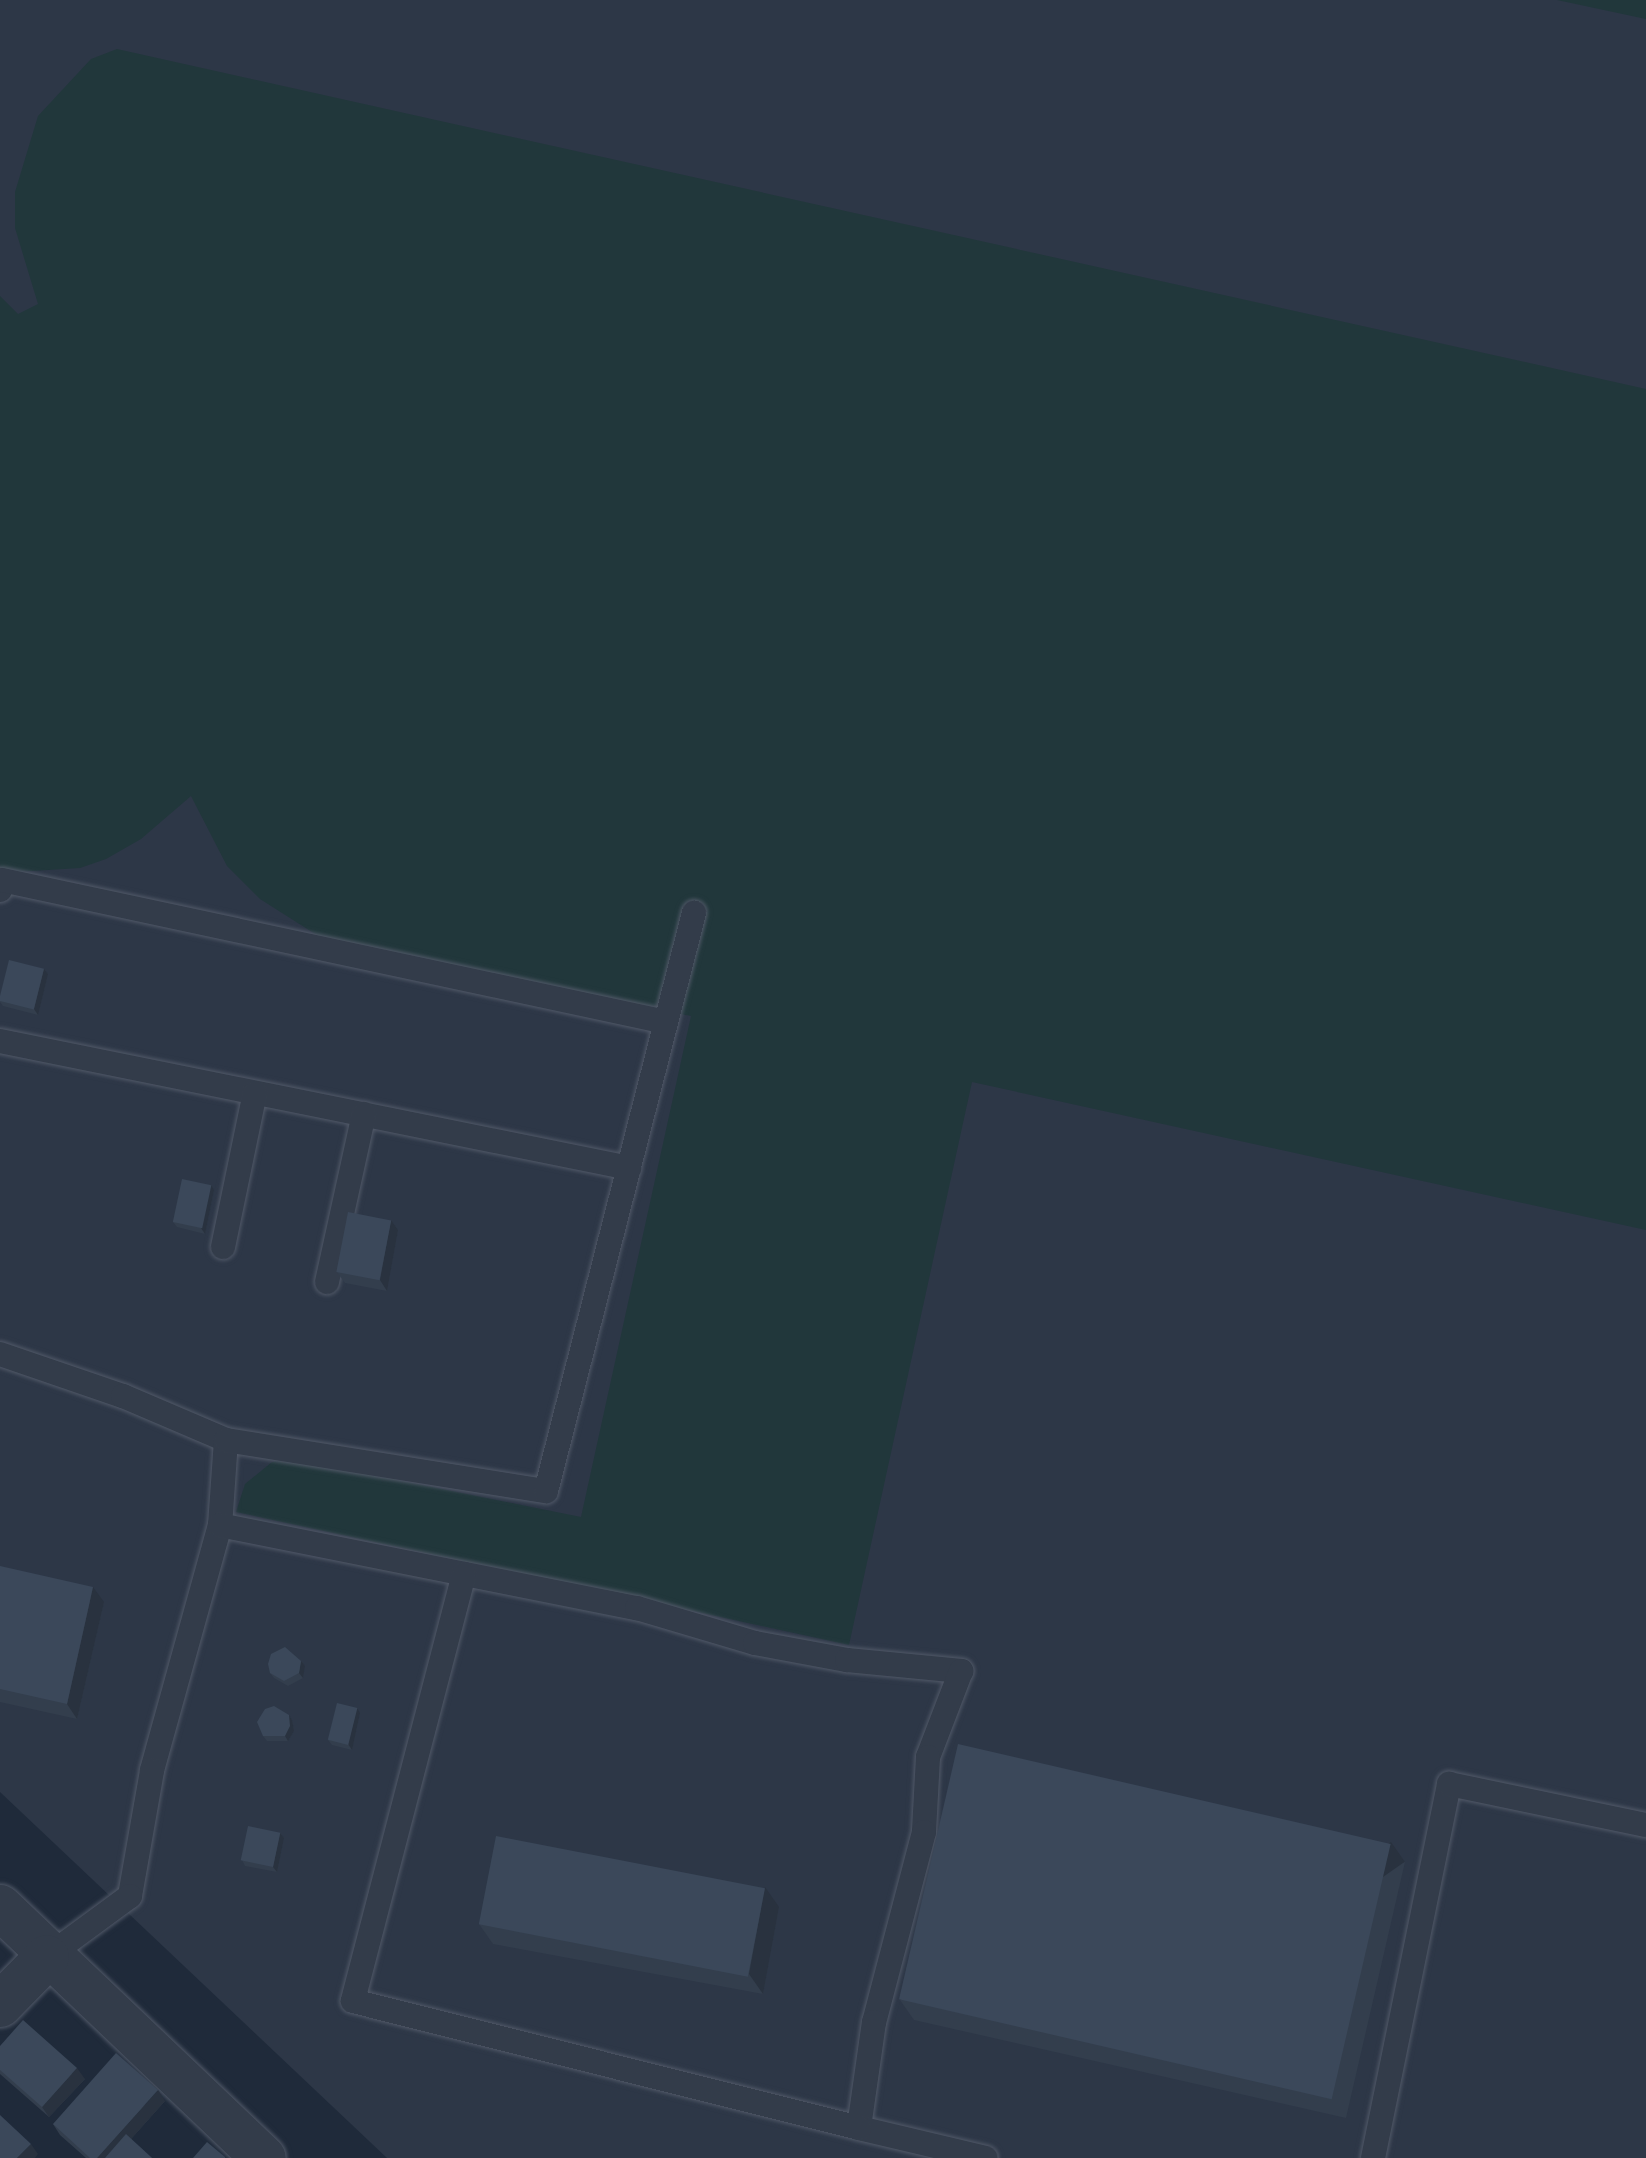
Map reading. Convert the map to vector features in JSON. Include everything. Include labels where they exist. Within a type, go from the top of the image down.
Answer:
[{"type":"street","points":[[0,1907],[47,1957],[264,2158]]},
{"type":"street","points":[[0,2005],[47,1957]]},
{"type":"lane","points":[[0,890],[2,880],[666,1022]]},
{"type":"lane","points":[[0,1354],[123,1396],[226,1440],[546,1491],[694,913]]},
{"type":"lane","points":[[0,1041],[629,1168]]},
{"type":"lane","points":[[223,1247],[255,1093]]},
{"type":"lane","points":[[327,1282],[364,1114]]},
{"type":"lane","points":[[47,1957],[130,1896],[152,1771],[220,1525],[226,1440]]},
{"type":"lane","points":[[220,1525],[637,1608],[755,1643],[847,1660],[961,1671],[928,1757],[924,1832],[874,2022],[859,2128]]},
{"type":"lane","points":[[464,1574],[353,2001],[986,2158]]},
{"type":"lane","points":[[1373,2158],[1449,1784],[1646,1825]]},
{"type":"shaded area","points":[[0,0],[1646,0],[1646,2158],[387,2158],[0,1792]]},
{"type":"green space","points":[[1557,0],[1646,0],[1646,19]]},
{"type":"green space","points":[[117,49],[1646,389],[1646,1230],[972,1082],[849,1645],[236,1512],[245,1484],[272,1462],[294,1459],[581,1517],[691,1016],[334,946],[260,899],[227,866],[191,796],[141,839],[106,859],[80,868],[0,873],[0,296],[18,314],[38,304],[15,228],[15,192],[38,116],[91,59]]},
{"type":"building","points":[[9,960],[44,969],[34,1009],[0,1001]]},
{"type":"building","points":[[182,1179],[211,1185],[202,1228],[173,1222]]},
{"type":"building","points":[[348,1212],[391,1220],[380,1280],[336,1272]]},
{"type":"building","points":[[0,1566],[93,1587],[67,1704],[0,1689]]},
{"type":"building","points":[[285,1647],[301,1661],[299,1673],[284,1681],[270,1673],[268,1664],[271,1654]]},
{"type":"building","points":[[337,1703],[357,1708],[348,1745],[328,1740]]},
{"type":"building","points":[[274,1706],[289,1715],[290,1726],[285,1736],[263,1736],[257,1722],[265,1709]]},
{"type":"building","points":[[958,1744],[1391,1844],[1332,2099],[899,1999]]},
{"type":"building","points":[[248,1826],[280,1833],[273,1867],[241,1860]]},
{"type":"building","points":[[496,1836],[765,1888],[748,1977],[479,1924]]},
{"type":"building","points":[[23,2020],[77,2068],[42,2107],[0,2070],[0,2046]]},
{"type":"building","points":[[116,2053],[158,2090],[97,2158],[90,2158],[53,2124]]},
{"type":"building","points":[[0,2115],[31,2144],[17,2158],[0,2158]]},
{"type":"building","points":[[126,2134],[152,2158],[105,2158]]},
{"type":"building","points":[[207,2142],[225,2157],[225,2158],[193,2158]]}]
